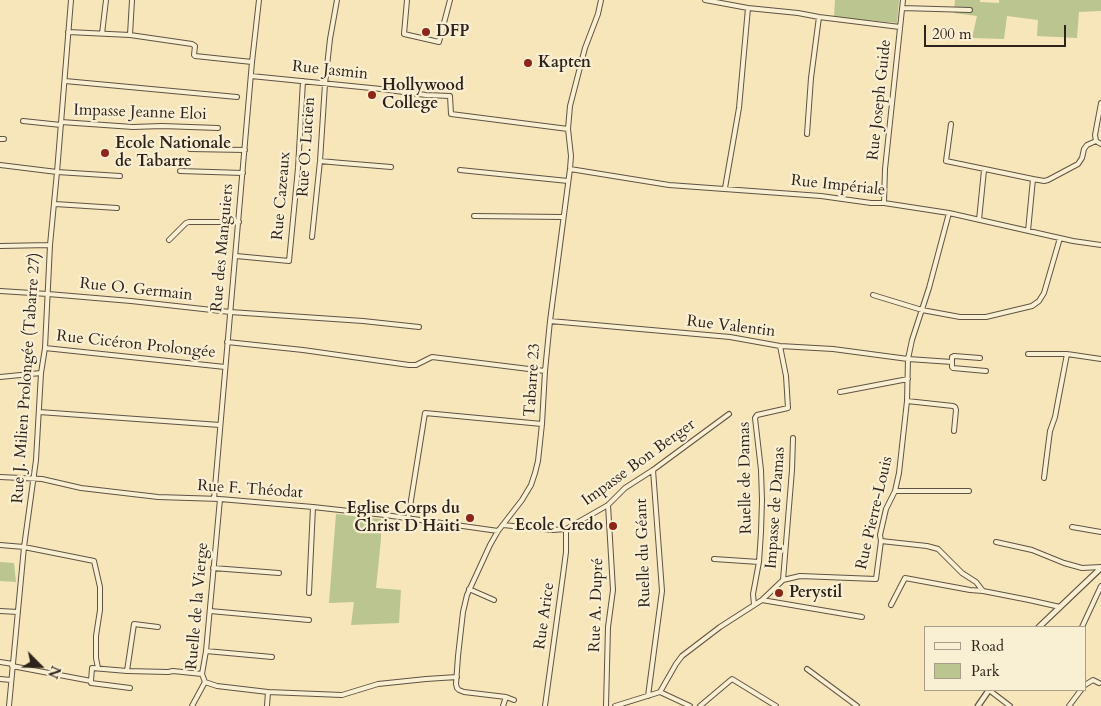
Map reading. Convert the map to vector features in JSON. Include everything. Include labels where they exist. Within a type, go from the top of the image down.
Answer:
[{"type":"street","name":"Rue J. Milien Prolongée (Tabarre 27)","points":[[8,706],[24,547],[34,479],[45,348],[50,245],[71,0]]},
{"type":"street","points":[[102,34],[106,0]]},
{"type":"street","points":[[130,35],[132,0]]},
{"type":"street","name":"Rue des Manguiers","points":[[214,499],[258,0]]},
{"type":"street","name":"Rue O. Lucien","points":[[312,237],[325,84],[337,0]]},
{"type":"street","points":[[407,0],[404,34],[439,42],[450,0]]},
{"type":"street","name":"Tabarre 23","points":[[457,677],[463,612],[469,589],[498,530],[522,500],[531,485],[538,461],[550,321],[570,169],[571,156],[568,129],[570,106],[585,48],[598,14],[601,0]]},
{"type":"street","points":[[705,0],[748,8],[798,13],[819,18],[900,27]]},
{"type":"street","name":"Rue Joseph Guide","points":[[884,203],[885,169],[903,0]]},
{"type":"street","points":[[725,188],[739,108],[748,8]]},
{"type":"street","points":[[902,8],[970,10]]},
{"type":"street","points":[[807,134],[811,78],[819,18]]},
{"type":"street","points":[[68,32],[130,35],[192,44],[195,46],[195,56],[252,62]]},
{"type":"street","name":"Rue Jasmin","points":[[251,76],[450,96],[451,114],[568,129]]},
{"type":"street","points":[[65,81],[237,97]]},
{"type":"street","name":"Rue Cazeaux","points":[[236,256],[289,261],[298,168],[303,81]]},
{"type":"street","points":[[1101,103],[1095,136],[1096,140],[1101,144]]},
{"type":"street","name":"Impasse Jeanne Eloi","points":[[23,121],[133,127],[218,128]]},
{"type":"street","points":[[951,124],[945,161],[1044,181],[1078,164],[1087,145],[1096,140]]},
{"type":"street","points":[[190,149],[245,150]]},
{"type":"street","points":[[320,160],[342,164],[391,167]]},
{"type":"street","points":[[0,165],[57,172],[120,176]]},
{"type":"street","name":"Rue Impériale","points":[[570,169],[669,184],[822,196],[884,203],[949,213],[1060,238],[1101,245]]},
{"type":"street","points":[[460,170],[568,180]]},
{"type":"street","points":[[979,220],[984,170]]},
{"type":"street","points":[[180,171],[243,173]]},
{"type":"street","points":[[1028,231],[1033,179]]},
{"type":"street","points":[[55,204],[117,208]]},
{"type":"street","name":"Rue Pierre-Louis","points":[[783,580],[800,576],[876,578],[881,541],[880,534],[886,510],[895,491],[899,474],[907,401],[908,359],[949,213]]},
{"type":"street","points":[[474,216],[563,217]]},
{"type":"street","points":[[169,240],[189,222],[238,222]]},
{"type":"street","points":[[873,295],[922,310],[960,317],[986,317],[1032,306],[1039,302],[1044,293],[1060,238]]},
{"type":"street","points":[[0,246],[50,245]]},
{"type":"street","name":"Rue O. Germain","points":[[0,291],[420,327]]},
{"type":"street","name":"Rue Valentin","points":[[550,321],[730,337],[780,346],[832,349],[908,359],[952,362]]},
{"type":"street","points":[[227,342],[303,350],[409,365],[416,365],[432,356],[545,371]]},
{"type":"street","name":"Ruelle de Damas","points":[[754,605],[753,594],[761,532],[761,470],[755,418],[757,415],[788,408],[786,376],[780,346]]},
{"type":"street","name":"Rue Cicéron Prolongée","points":[[45,348],[225,367]]},
{"type":"street","points":[[1028,354],[1068,354],[1101,359]]},
{"type":"street","points":[[1044,478],[1050,431],[1056,417],[1068,354]]},
{"type":"street","points":[[980,358],[954,356],[953,368],[986,371]]},
{"type":"street","points":[[0,377],[42,373]]},
{"type":"street","points":[[840,392],[908,379]]},
{"type":"street","points":[[907,401],[956,407],[954,430]]},
{"type":"street","points":[[39,412],[220,425]]},
{"type":"street","points":[[408,519],[425,413],[542,424]]},
{"type":"street","name":"Impasse Bon Berger","points":[[566,529],[608,505],[625,488],[653,470],[729,414]]},
{"type":"street","name":"Impasse de Damas","points":[[783,580],[793,438]]},
{"type":"street","name":"Ruelle du Géant","points":[[648,696],[662,591],[653,470]]},
{"type":"street","name":"Rue F. Théodat","points":[[0,478],[42,479],[81,488],[135,495],[220,499],[313,507],[498,530]]},
{"type":"street","points":[[895,491],[969,491]]},
{"type":"street","name":"Ruelle de la Vierge","points":[[220,499],[206,651],[202,674],[205,682],[217,686],[268,692],[342,696],[378,684],[457,677]]},
{"type":"street","name":"Rue A. Dupré","points":[[606,706],[608,627],[613,590],[608,505]]},
{"type":"street","points":[[309,593],[313,507]]},
{"type":"street","points":[[503,525],[553,530],[566,529]]},
{"type":"street","points":[[1072,527],[1101,532]]},
{"type":"street","name":"Rue Arice","points":[[545,706],[566,552],[566,529]]},
{"type":"street","points":[[881,541],[938,549],[962,573],[976,582],[983,591]]},
{"type":"street","points":[[996,542],[1032,550],[1082,568],[1101,567]]},
{"type":"street","points":[[0,545],[24,547],[94,561],[100,587],[100,610],[96,636],[98,668]]},
{"type":"street","name":"Impasse de Damas","points":[[714,559],[758,562]]},
{"type":"street","points":[[1040,626],[1101,567]]},
{"type":"street","points":[[213,568],[279,573]]},
{"type":"street","points":[[891,605],[905,578],[983,591],[1060,607]]},
{"type":"street","points":[[615,706],[660,692],[682,656],[762,600],[783,580]]},
{"type":"street","points":[[1082,626],[1101,586]]},
{"type":"street","points":[[469,589],[494,600]]},
{"type":"street","points":[[762,600],[862,617]]},
{"type":"street","points":[[0,610],[18,612]]},
{"type":"street","points":[[210,611],[309,620]]},
{"type":"street","points":[[127,671],[134,624],[158,626]]},
{"type":"street","points":[[206,651],[272,657]]},
{"type":"street","points":[[0,662],[91,682],[91,684],[130,688]]},
{"type":"street","points":[[91,682],[92,668],[202,674]]},
{"type":"street","points":[[808,669],[857,706]]},
{"type":"street","points":[[457,677],[456,684],[459,690],[506,697],[514,700]]},
{"type":"street","points":[[0,679],[11,680]]},
{"type":"street","points":[[700,706],[732,679],[776,706]]},
{"type":"street","points":[[1086,684],[1093,680],[1098,683]]},
{"type":"street","points":[[192,706],[205,682]]},
{"type":"street","points":[[978,706],[988,691]]},
{"type":"street","points":[[990,691],[1010,706]]},
{"type":"street","points":[[1069,706],[1080,691]]},
{"type":"street","points":[[267,706],[268,692]]},
{"type":"street","points":[[660,692],[690,706]]},
{"type":"street","points":[[503,706],[506,697]]},
{"type":"green space","points":[[835,0],[899,0],[897,23],[834,17]]},
{"type":"green space","points":[[955,0],[980,0],[980,2],[999,3],[999,0],[1101,0],[1101,11],[1079,12],[1077,38],[1037,36],[1038,20],[1007,16],[1004,39],[972,38],[977,16],[954,13]]},
{"type":"green space","points":[[336,514],[381,519],[376,588],[401,590],[399,623],[351,625],[354,602],[329,603]]},
{"type":"green space","points":[[0,562],[14,563],[16,582],[0,581]]},
{"type":"place","name":"DFP","points":[[426,32]]},
{"type":"place","name":"Kapten","points":[[528,63]]},
{"type":"place","name":"Hollywood College","points":[[372,95]]},
{"type":"place","name":"Ecole Nationale de Tabarre","points":[[105,153]]},
{"type":"place","name":"Eglise Corps du Christ D Haiti","points":[[470,518]]},
{"type":"place","name":"Ecole Credo","points":[[613,526]]},
{"type":"place","name":"Perystil","points":[[779,593]]}]
